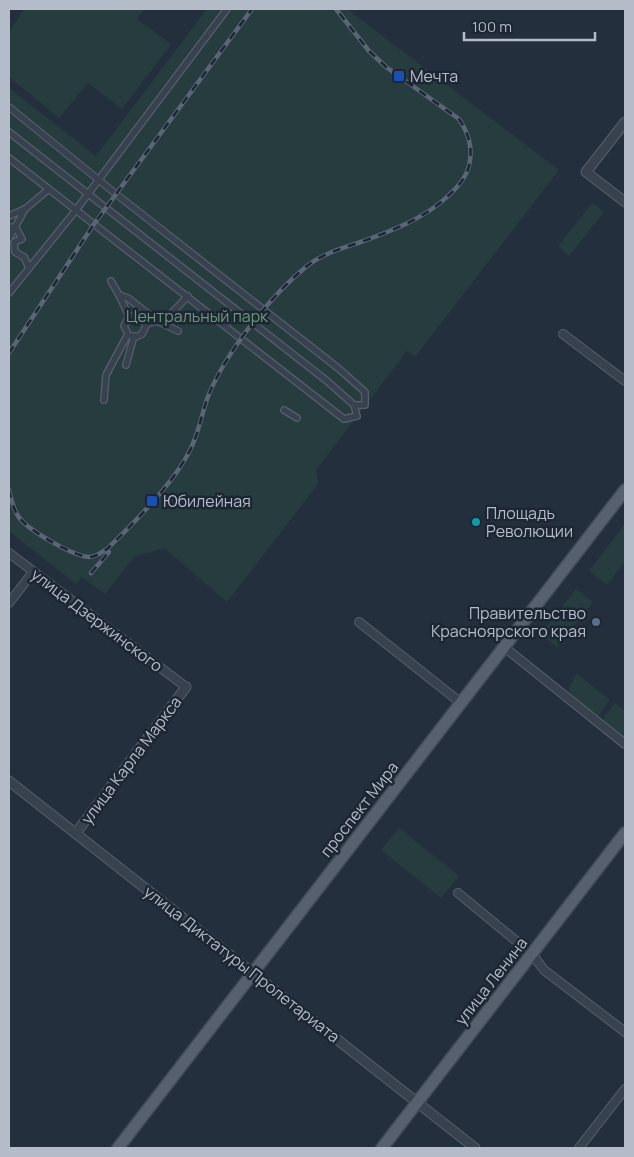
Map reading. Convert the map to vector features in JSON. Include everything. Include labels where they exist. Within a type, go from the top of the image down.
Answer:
[{"type":"main road","name":"проспект Мира","points":[[118,1148],[625,490]]},
{"type":"main road","name":"улица Ленина","points":[[382,1148],[625,833]]},
{"type":"street","points":[[9,294],[99,181],[227,9]]},
{"type":"street","points":[[9,106],[99,181],[338,368],[365,392],[365,405],[354,405]]},
{"type":"street","points":[[625,122],[586,172],[625,202]]},
{"type":"street","points":[[9,132],[354,405],[357,416],[344,419],[9,158]]},
{"type":"street","points":[[9,216],[26,209],[49,189]]},
{"type":"street","points":[[9,238],[26,209]]},
{"type":"street","points":[[9,227],[16,228]]},
{"type":"street","points":[[16,228],[22,239],[14,242],[15,252],[24,258],[29,268]]},
{"type":"street","points":[[112,281],[130,316]]},
{"type":"street","points":[[120,295],[128,298],[156,321]]},
{"type":"street","points":[[163,322],[188,296]]},
{"type":"street","points":[[130,316],[148,324]]},
{"type":"street","points":[[126,365],[131,335],[124,326],[130,316]]},
{"type":"street","points":[[104,400],[106,375],[131,335],[142,334],[148,324],[156,321],[163,322],[178,331]]},
{"type":"street","points":[[563,334],[625,381]]},
{"type":"street","points":[[117,355],[128,357]]},
{"type":"street","points":[[284,410],[297,418]]},
{"type":"street","name":"улица Дзержинского","points":[[9,553],[186,687]]},
{"type":"street","points":[[9,603],[33,572]]},
{"type":"street","points":[[359,622],[461,704]]},
{"type":"street","points":[[504,647],[625,744]]},
{"type":"street","name":"улица Карла Маркса","points":[[76,833],[186,687]]},
{"type":"street","name":"улица Диктатуры Пролетариата","points":[[9,781],[475,1148]]},
{"type":"street","points":[[458,893],[532,954],[544,970],[625,1032]]},
{"type":"street","points":[[579,1148],[625,1089]]},
{"type":"green space","points":[[24,9],[144,9],[137,19],[171,44],[122,109],[88,83],[59,118],[9,77],[9,33]]},
{"type":"green space","name":"Центральный парк","points":[[207,9],[347,9],[559,170],[415,357],[407,351],[316,470],[318,484],[227,602],[164,548],[134,557],[105,594],[82,577],[76,584],[9,531],[9,88],[96,156]]},
{"type":"green space","points":[[592,203],[604,212],[569,256],[558,246]]},
{"type":"green space","points":[[624,525],[625,561],[607,585],[589,571]]},
{"type":"green space","points":[[576,589],[593,602],[557,647],[541,634]]},
{"type":"green space","points":[[577,674],[610,700],[598,716],[570,694],[569,688]]},
{"type":"green space","points":[[615,703],[625,711],[625,739],[605,723],[604,717]]},
{"type":"green space","points":[[399,828],[459,876],[441,898],[381,850]]},
{"type":"railway","points":[[9,353],[94,224],[252,9]]},
{"type":"railway","points":[[9,490],[18,516],[40,535],[82,556],[89,557],[107,549],[151,504],[181,466],[195,439],[206,402],[217,377],[238,342],[279,292],[307,266],[319,258],[394,229],[428,212],[451,193],[463,179],[469,166],[470,147],[468,136],[459,119],[386,67],[369,51],[336,9]]},
{"type":"railway","points":[[91,573],[109,552]]},
{"type":"place","name":"Мечта","points":[[399,76]]},
{"type":"place","name":"Юбилейная","points":[[152,501]]},
{"type":"place","name":"Площадь Революции","points":[[476,522]]},
{"type":"place","name":"Правительство Красноярского края","points":[[596,622]]}]
